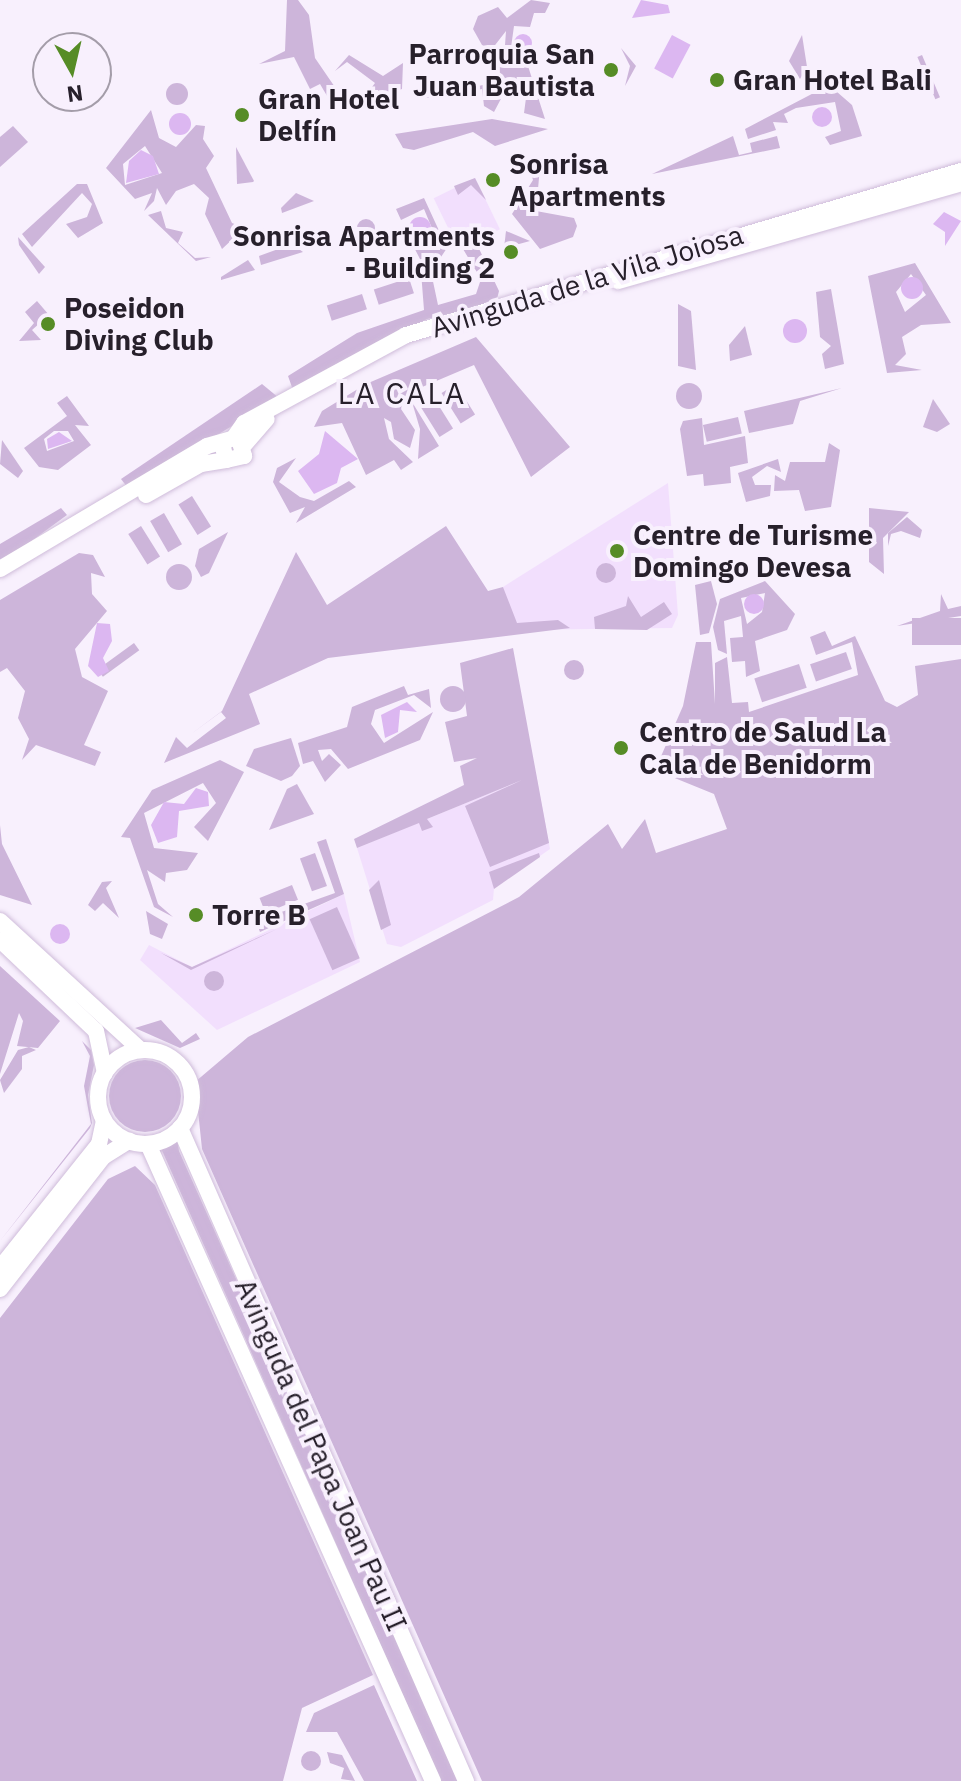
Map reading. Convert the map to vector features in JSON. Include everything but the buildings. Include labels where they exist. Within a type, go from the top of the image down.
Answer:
[{"type":"main road","name":"Avinguda de la Vila Joiosa","points":[[0,569],[232,446],[254,417],[406,335],[961,171]]},
{"type":"main road","name":"Avinguda de la Vila Joiosa","points":[[0,581],[232,446],[260,424],[390,351],[961,183]]},
{"type":"main road","points":[[0,921],[141,1050],[168,1056],[187,1074],[192,1102],[180,1128],[148,1144],[129,1141],[104,1121]]},
{"type":"main road","points":[[0,940],[96,1031],[105,1073],[98,1097],[104,1121],[99,1144],[0,1268]]},
{"type":"main road","points":[[105,1073],[141,1050]]},
{"type":"main road","name":"Avinguda del Papa Joan Pau II","points":[[180,1128],[466,1781]]},
{"type":"main road","points":[[0,1289],[103,1157],[129,1141]]},
{"type":"main road","name":"Avinguda del Papa Joan Pau II","points":[[148,1144],[433,1781]]},
{"type":"shaded area","points":[[287,0],[298,0],[309,15],[315,58],[341,96],[330,101],[320,84],[310,89],[294,57],[259,64],[285,51]]},
{"type":"shaded area","points":[[531,0],[550,3],[545,13],[534,13],[530,27],[514,26],[510,55],[528,66],[545,119],[524,113],[526,98],[515,93],[504,93],[494,112],[484,106],[482,89],[420,99],[483,85],[504,59],[506,31],[492,49],[482,45],[473,29],[478,16],[498,7],[507,18]]},
{"type":"shaded area","points":[[641,0],[668,5],[670,13],[632,18]]},
{"type":"shaded area","points":[[523,34],[532,43],[523,52],[514,43]]},
{"type":"shaded area","points":[[672,35],[691,45],[673,78],[654,69]]},
{"type":"shaded area","points":[[802,35],[807,67],[800,79],[789,61]]},
{"type":"shaded area","points":[[621,48],[636,66],[625,86],[630,66]]},
{"type":"shaded area","points":[[349,55],[383,76],[403,63],[402,89],[372,100],[366,95],[375,83],[347,62],[335,71]]},
{"type":"shaded area","points":[[922,55],[940,97],[935,99],[917,57]]},
{"type":"shaded area","points":[[177,83],[185,86],[188,94],[185,102],[177,105],[169,102],[166,94],[169,86]]},
{"type":"shaded area","points":[[829,85],[852,105],[862,136],[830,145],[825,137],[841,131],[835,102],[796,108],[784,114],[788,123],[773,122],[776,130],[748,139],[745,129]]},
{"type":"shaded area","points":[[822,107],[829,110],[832,117],[829,124],[822,127],[815,124],[812,117],[815,110]]},
{"type":"shaded area","points":[[151,110],[159,138],[176,147],[196,125],[205,126],[203,139],[214,156],[206,168],[232,223],[258,233],[237,235],[222,249],[205,214],[209,198],[194,184],[176,191],[166,205],[157,188],[154,201],[144,211],[152,193],[135,199],[106,168]],"holes":[[[145,146],[162,173],[125,185],[123,164]]]},
{"type":"shaded area","points":[[180,113],[188,116],[191,124],[188,132],[180,135],[172,132],[169,124],[172,116]]},
{"type":"shaded area","points":[[492,119],[548,129],[495,146],[473,132],[414,150],[403,148],[395,134]]},
{"type":"shaded area","points":[[13,126],[28,142],[0,167],[0,137]]},
{"type":"shaded area","points":[[733,136],[739,155],[752,152],[750,143],[777,136],[780,148],[652,174]]},
{"type":"shaded area","points":[[236,147],[254,181],[253,182],[237,184]]},
{"type":"shaded area","points":[[141,150],[153,156],[159,174],[126,183],[129,161]]},
{"type":"shaded area","points":[[554,157],[562,160],[559,168],[540,167],[536,211],[574,218],[577,226],[573,237],[540,249],[512,214],[533,180],[526,158]]},
{"type":"shaded area","points":[[475,178],[500,229],[459,249],[434,198]]},
{"type":"shaded area","points":[[475,178],[486,200],[471,185],[458,195],[454,186]]},
{"type":"shaded area","points":[[77,184],[87,184],[103,223],[78,238],[66,224],[87,217],[92,204],[82,193],[32,247],[22,234]]},
{"type":"shaded area","points":[[296,193],[314,201],[282,213],[281,208]]},
{"type":"shaded area","points":[[424,198],[447,248],[431,272],[438,305],[476,294],[481,279],[463,249],[474,238],[499,291],[496,303],[427,319],[293,390],[288,376],[357,333],[424,310],[420,259],[402,224],[417,246],[436,238],[424,209],[401,220],[396,209]]},
{"type":"shaded area","points":[[161,211],[166,228],[183,232],[178,243],[195,258],[211,257],[196,261],[148,215]]},
{"type":"shaded area","points":[[944,212],[961,221],[945,246],[945,232],[933,224]]},
{"type":"shaded area","points":[[420,217],[428,220],[431,228],[428,236],[420,239],[412,236],[409,228],[412,220]]},
{"type":"shaded area","points":[[366,219],[373,221],[373,235],[366,237],[359,235],[357,228],[359,221]]},
{"type":"shaded area","points":[[506,231],[530,241],[504,248]]},
{"type":"shaded area","points":[[18,237],[45,267],[39,274],[19,245]]},
{"type":"shaded area","points":[[292,244],[303,252],[261,265],[259,256]]},
{"type":"shaded area","points":[[248,260],[255,270],[221,280],[221,277]]},
{"type":"shaded area","points":[[915,263],[951,323],[921,325],[902,337],[906,354],[895,365],[922,370],[887,373],[868,276]],"holes":[[[911,274],[926,295],[905,312],[896,292]]]},
{"type":"shaded area","points":[[912,277],[920,280],[923,288],[920,296],[912,299],[904,296],[901,288],[904,280]]},
{"type":"shaded area","points":[[409,278],[414,293],[379,305],[374,289]]},
{"type":"shaded area","points":[[831,289],[844,364],[825,369],[822,354],[831,346],[820,337],[816,292]]},
{"type":"shaded area","points":[[362,294],[367,309],[332,321],[327,305]]},
{"type":"shaded area","points":[[37,301],[49,315],[32,330],[41,340],[19,341],[34,323],[25,312]]},
{"type":"shaded area","points":[[678,304],[691,311],[696,370],[678,366]]},
{"type":"shaded area","points":[[795,319],[804,322],[807,331],[804,340],[795,343],[786,340],[783,331],[786,322]]},
{"type":"shaded area","points":[[745,326],[752,355],[730,361],[729,345]]},
{"type":"shaded area","points":[[476,337],[570,447],[531,477],[474,365],[408,393],[401,409],[415,430],[410,448],[394,439],[391,422],[384,418],[389,439],[413,462],[401,470],[394,460],[366,475],[342,423],[314,427],[322,411],[366,384]]},
{"type":"shaded area","points":[[689,383],[698,387],[702,396],[698,405],[689,409],[680,405],[676,396],[680,387]]},
{"type":"shaded area","points":[[262,384],[279,398],[128,488],[121,479]]},
{"type":"shaded area","points":[[456,384],[475,415],[461,424],[442,393]]},
{"type":"shaded area","points":[[842,388],[800,401],[793,424],[749,433],[744,411]]},
{"type":"shaded area","points":[[67,396],[89,426],[75,425],[91,445],[58,470],[39,467],[24,448],[67,416],[57,403]],"holes":[[[54,431],[68,431],[74,441],[47,451],[44,439]]]},
{"type":"shaded area","points":[[434,398],[453,429],[440,437],[420,406]]},
{"type":"shaded area","points":[[933,399],[950,424],[937,432],[923,427]]},
{"type":"shaded area","points":[[412,402],[439,446],[418,459],[420,429]]},
{"type":"shaded area","points":[[738,417],[742,434],[707,442],[703,425]]},
{"type":"shaded area","points":[[702,418],[704,445],[745,436],[748,463],[730,467],[731,483],[704,486],[703,474],[687,476],[680,429],[683,421]]},
{"type":"shaded area","points":[[325,431],[358,459],[341,468],[337,483],[314,494],[298,471],[319,454]]},
{"type":"shaded area","points":[[59,432],[72,441],[48,449],[47,439]]},
{"type":"shaded area","points":[[2,440],[23,471],[18,478],[0,464]]},
{"type":"shaded area","points":[[829,443],[840,450],[831,507],[805,511],[799,490],[774,491],[775,475],[785,481],[790,462],[825,462]]},
{"type":"shaded area","points":[[296,458],[279,482],[300,497],[314,501],[349,481],[356,487],[296,523],[305,507],[290,513],[273,482],[277,468]]},
{"type":"shaded area","points":[[778,459],[781,472],[767,466],[752,477],[755,485],[771,485],[770,496],[746,502],[738,473]]},
{"type":"shaded area","name":"Centre de Turisme Domingo Devesa","points":[[668,483],[678,615],[672,628],[511,630],[503,587]]},
{"type":"shaded area","points":[[192,496],[211,527],[198,535],[178,504]]},
{"type":"shaded area","points":[[61,508],[67,515],[0,564],[0,544]]},
{"type":"shaded area","points":[[869,508],[909,512],[883,538],[884,574],[869,562]]},
{"type":"shaded area","points":[[164,513],[182,544],[168,552],[150,521]]},
{"type":"shaded area","points":[[907,517],[922,530],[920,538],[901,531],[891,534],[888,546],[888,533]]},
{"type":"shaded area","points":[[141,526],[160,557],[147,564],[128,534]]},
{"type":"shaded area","points":[[446,526],[488,591],[503,587],[517,623],[558,620],[570,628],[328,658],[249,694],[260,724],[164,763],[176,737],[187,748],[226,718],[221,712],[187,737],[222,711],[296,552],[327,605]]},
{"type":"shaded area","points":[[228,532],[209,573],[201,577],[195,566],[199,549]]},
{"type":"shaded area","points":[[79,553],[93,555],[105,577],[91,573],[92,594],[107,611],[75,649],[82,677],[108,691],[84,745],[101,752],[95,766],[36,745],[22,760],[29,739],[18,718],[25,691],[7,668],[0,672],[0,600]]},
{"type":"shaded area","points":[[606,563],[613,566],[616,573],[613,580],[606,583],[599,580],[596,573],[599,566]]},
{"type":"shaded area","points":[[179,564],[188,568],[192,577],[188,586],[179,590],[170,586],[166,577],[170,568]]},
{"type":"shaded area","points":[[711,581],[717,604],[709,633],[700,635],[695,585]]},
{"type":"shaded area","points":[[765,581],[795,614],[787,630],[755,641],[760,671],[746,677],[745,661],[732,662],[730,638],[743,637],[741,616],[724,621],[727,654],[718,650],[713,627],[720,599]],"holes":[[[765,593],[762,612],[747,624],[741,598]]]},
{"type":"shaded area","points":[[754,594],[761,597],[764,604],[761,611],[754,614],[747,611],[744,604],[747,597]]},
{"type":"shaded area","points":[[941,594],[948,609],[961,606],[961,616],[897,626],[940,611]]},
{"type":"shaded area","points":[[628,596],[641,617],[664,602],[672,614],[647,630],[595,629],[594,617],[626,606]]},
{"type":"shaded area","points":[[912,618],[961,618],[961,645],[912,645]]},
{"type":"shaded area","points":[[97,623],[110,624],[112,641],[103,658],[109,671],[98,677],[88,666]]},
{"type":"shaded area","points":[[825,631],[832,646],[855,636],[885,701],[897,707],[918,695],[915,666],[961,659],[961,1781],[482,1781],[202,1149],[195,1082],[248,1037],[519,897],[608,824],[622,849],[645,819],[656,853],[727,829],[714,794],[655,770],[683,706],[696,642],[711,642],[715,704],[715,663],[727,657],[732,703],[748,702],[749,712],[858,675],[852,642],[816,655],[810,637]]},
{"type":"shaded area","points":[[134,643],[139,650],[103,677],[98,669]]},
{"type":"shaded area","points":[[513,648],[549,843],[490,867],[465,806],[522,780],[427,819],[433,827],[422,831],[419,823],[357,848],[354,839],[464,785],[460,766],[477,758],[454,762],[445,722],[467,716],[460,663]]},
{"type":"shaded area","points":[[846,652],[852,669],[816,681],[810,664]]},
{"type":"shaded area","points":[[574,660],[581,663],[584,670],[581,677],[574,680],[567,677],[564,670],[567,663]]},
{"type":"shaded area","points":[[799,664],[807,688],[762,702],[754,679]]},
{"type":"shaded area","points":[[404,686],[408,695],[429,689],[431,708],[414,695],[375,710],[371,724],[384,743],[433,712],[420,740],[348,769],[331,749],[318,750],[322,761],[329,754],[341,765],[325,782],[313,761],[303,764],[298,743],[347,727],[352,707]]},
{"type":"shaded area","points":[[453,686],[462,690],[466,699],[462,708],[453,712],[444,708],[440,699],[444,690]]},
{"type":"shaded area","points":[[407,702],[417,712],[400,710],[398,732],[385,738],[381,715]]},
{"type":"shaded area","points":[[291,738],[300,766],[292,776],[281,781],[246,766],[254,749]]},
{"type":"shaded area","points":[[220,760],[244,772],[208,841],[194,827],[216,803],[203,783],[144,813],[154,848],[198,853],[187,870],[166,873],[165,882],[147,870],[158,904],[173,917],[154,907],[130,838],[121,837],[152,790]]},
{"type":"shaded area","points":[[536,774],[550,849],[494,888],[493,900],[401,947],[387,944],[357,848]]},
{"type":"shaded area","points":[[297,784],[314,814],[269,830],[287,789]]},
{"type":"shaded area","points":[[196,788],[208,792],[209,806],[179,811],[177,837],[158,843],[151,825],[164,802],[184,804]]},
{"type":"shaded area","points":[[0,825],[2,844],[32,905],[0,895]]},
{"type":"shaded area","points":[[326,839],[344,894],[260,932],[256,921],[335,893],[317,842]]},
{"type":"shaded area","points":[[315,853],[327,886],[312,891],[300,858]]},
{"type":"shaded area","points":[[539,853],[540,857],[494,889],[489,872]]},
{"type":"shaded area","points":[[379,880],[391,925],[381,930],[369,890]]},
{"type":"shaded area","points":[[112,881],[106,888],[119,918],[103,903],[95,911],[88,905],[102,882]]},
{"type":"shaded area","points":[[292,885],[298,900],[266,913],[260,898]]},
{"type":"shaded area","points":[[344,894],[360,962],[217,1030],[140,960],[149,945],[192,967]]},
{"type":"shaded area","points":[[337,907],[360,958],[332,970],[310,919]]},
{"type":"shaded area","points":[[146,911],[168,924],[162,939],[150,934]]},
{"type":"shaded area","points":[[60,924],[67,927],[70,934],[67,941],[60,944],[53,941],[50,934],[53,927]]},
{"type":"shaded area","points":[[277,929],[191,970],[161,953],[192,967]]},
{"type":"shaded area","points":[[0,966],[60,1021],[38,1048],[17,1046],[23,1021],[19,1013],[0,1074]]},
{"type":"shaded area","points":[[214,971],[221,974],[224,981],[221,988],[214,991],[207,988],[204,981],[207,974]]},
{"type":"shaded area","points":[[161,1020],[182,1043],[196,1033],[200,1039],[180,1048],[135,1028]]},
{"type":"shaded area","points":[[82,1041],[91,1050],[94,1065],[88,1095],[92,1123],[90,1128],[0,1241],[91,1124],[84,1086],[90,1056]]},
{"type":"shaded area","points":[[29,1047],[36,1050],[22,1056],[22,1069],[4,1093],[0,1080],[18,1050]]},
{"type":"shaded area","points":[[152,1060],[171,1070],[179,1082],[179,1110],[171,1122],[159,1130],[138,1132],[119,1122],[111,1110],[109,1089],[119,1070],[131,1062]]},
{"type":"shaded area","points":[[177,1139],[179,1151],[460,1781],[441,1781],[160,1146]]},
{"type":"shaded area","points":[[135,1166],[155,1185],[373,1675],[302,1708],[283,1781],[0,1781],[0,1318],[108,1179]]},
{"type":"shaded area","points":[[374,1685],[417,1781],[364,1781],[337,1732],[306,1732],[314,1713]]},
{"type":"shaded area","points":[[307,1751],[315,1751],[321,1761],[315,1771],[307,1771],[301,1765],[301,1757]]},
{"type":"shaded area","points":[[327,1752],[342,1755],[355,1781],[341,1779],[344,1768],[330,1763]]},
{"type":"place","name":"Parroquia San Juan Bautista","points":[[611,70]]},
{"type":"place","name":"Gran Hotel Bali","points":[[717,80]]},
{"type":"place","name":"Gran Hotel Delfín","points":[[242,115]]},
{"type":"place","name":"Sonrisa Apartments","points":[[493,180]]},
{"type":"place","name":"Sonrisa Apartments - Building 2","points":[[511,252]]},
{"type":"place","name":"Poseidon Diving Club","points":[[48,324]]},
{"type":"place","name":"Centre de Turisme Domingo Devesa","points":[[617,551]]},
{"type":"place","name":"Centro de Salud La Cala de Benidorm","points":[[621,748]]},
{"type":"place","name":"Torre B","points":[[196,915]]},
{"type":"district","name":"LA CALA","points":[[402,393]]}]
